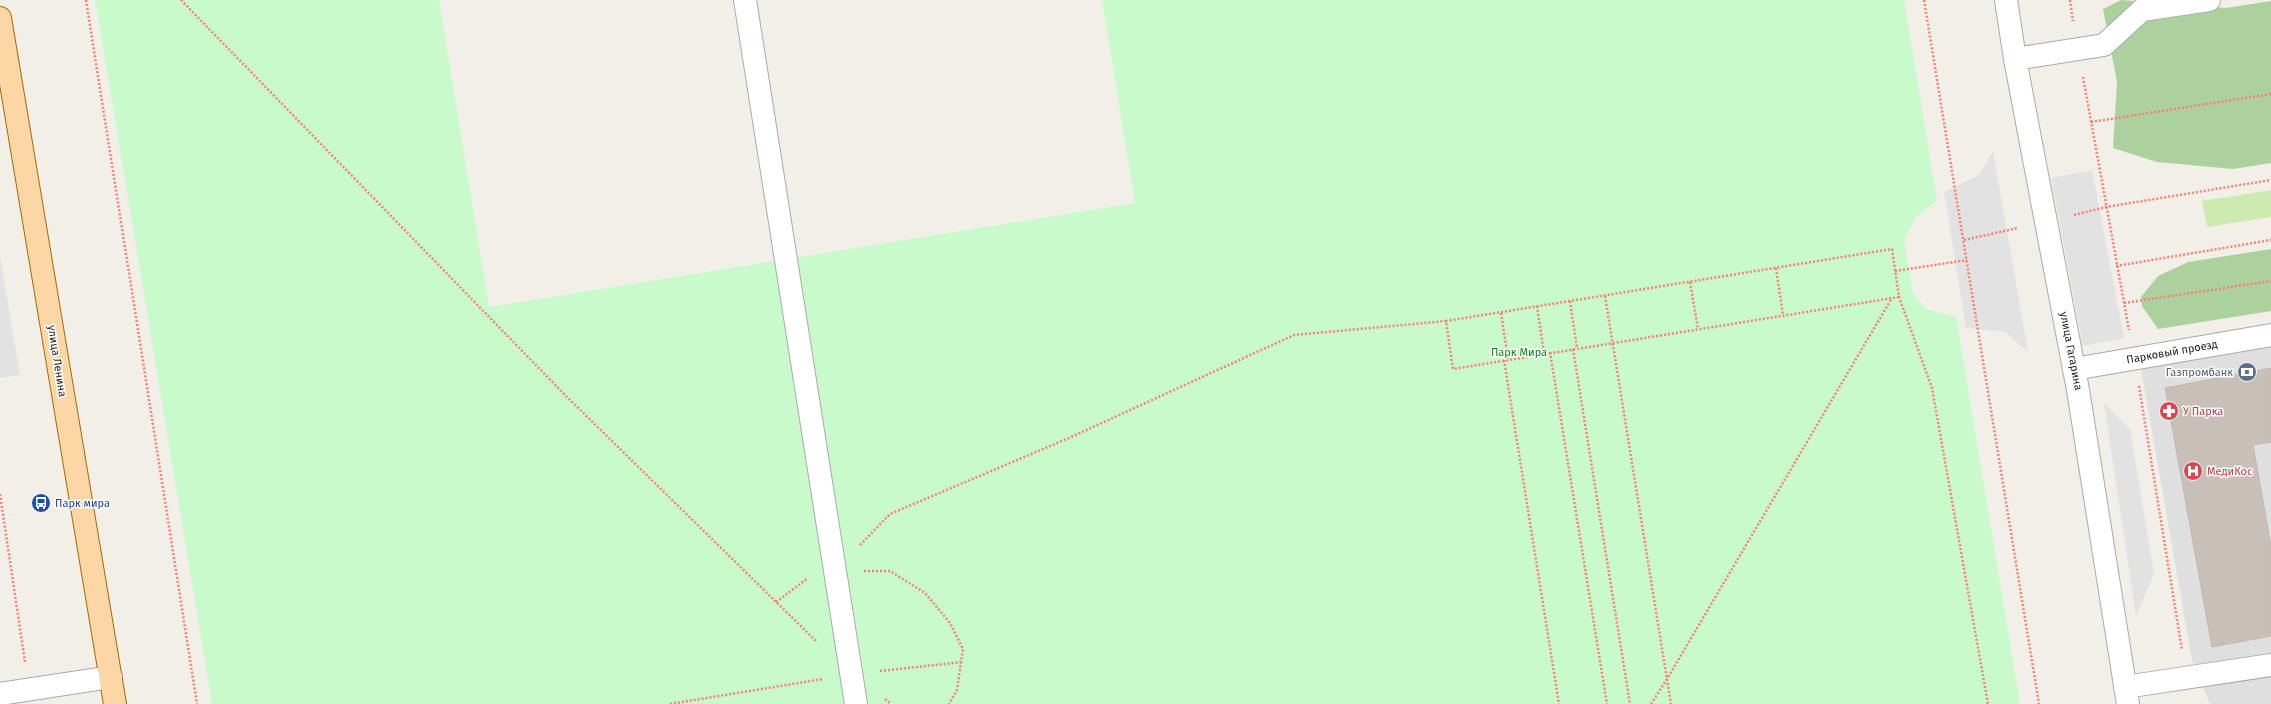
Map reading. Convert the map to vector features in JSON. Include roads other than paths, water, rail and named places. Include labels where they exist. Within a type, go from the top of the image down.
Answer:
[{"type":"main road","name":"улица Ленина","points":[[0,18],[115,704]]},
{"type":"street","points":[[745,0],[856,704]]},
{"type":"street","name":"улица Гагарина","points":[[2006,0],[2015,59],[2074,369],[2126,695]]},
{"type":"street","points":[[2015,59],[2104,45],[2142,10],[2209,0]]},
{"type":"street","name":"Парковый проезд","points":[[2074,369],[2271,335]]},
{"type":"street","points":[[2126,695],[2271,665]]},
{"type":"street","points":[[2,697],[29,689],[111,678]]},
{"type":"place","name":"Газпромбанк","points":[[2247,372]]},
{"type":"place","name":"У Парка","points":[[2169,411]]},
{"type":"place","name":"МедиКос","points":[[2193,471]]},
{"type":"place","name":"Парк мира","points":[[41,503]]},
{"type":"park label","name":"Парк Мира","points":[[1519,352]]}]
